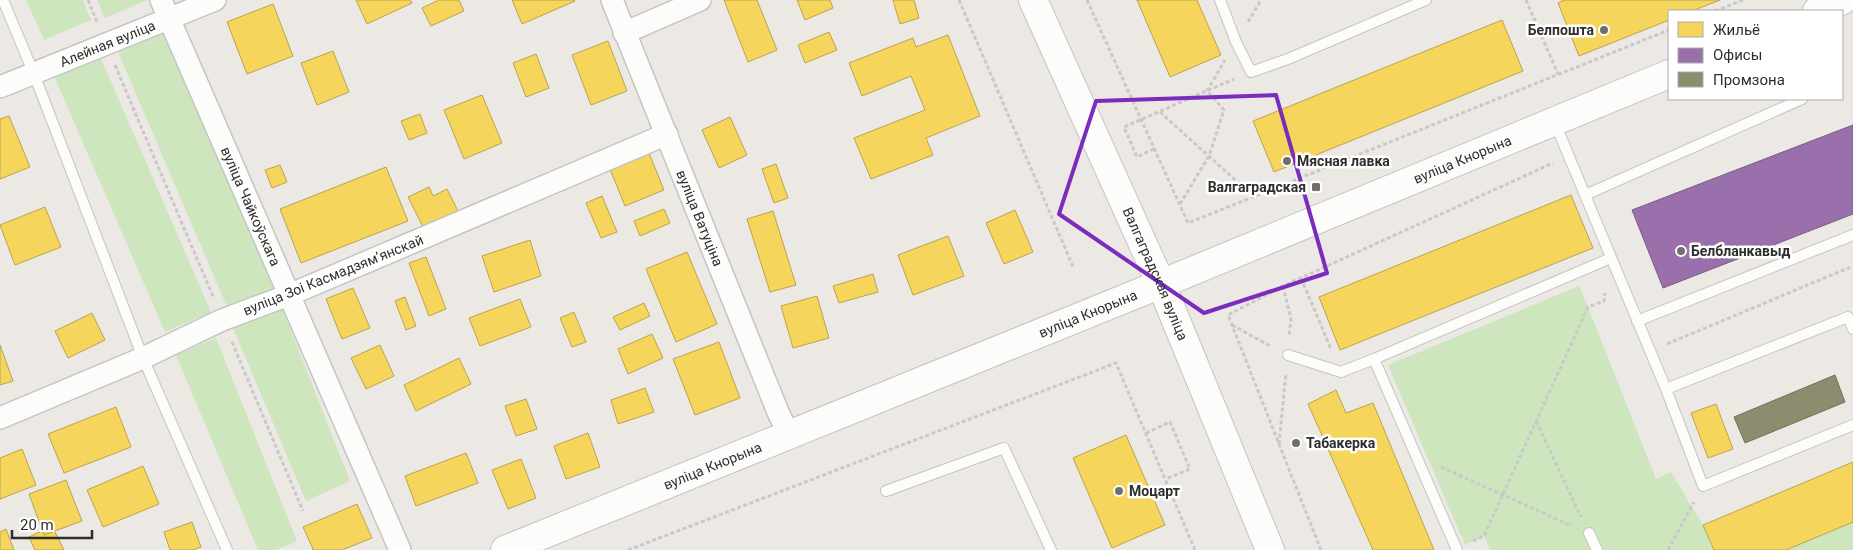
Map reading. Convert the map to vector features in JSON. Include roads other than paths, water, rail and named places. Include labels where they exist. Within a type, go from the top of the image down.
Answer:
[{"type":"main road","name":"Валгаградская вуліца","points":[[1033,0],[1161,284],[1270,550]]},
{"type":"main road","points":[[1819,10],[1843,0]]},
{"type":"main road","name":"вуліца Кнорына","points":[[504,550],[1161,284],[1668,74]]},
{"type":"street","name":"вуліца Чайкоўскага","points":[[161,0],[400,550]]},
{"type":"street","name":"Алейная вуліца","points":[[0,87],[215,0]]},
{"type":"street","name":"вуліца Ватуціна","points":[[612,0],[774,403],[789,435]]},
{"type":"street","points":[[624,33],[700,0]]},
{"type":"street","name":"вуліца Зоі Касмадзямʼянскай","points":[[0,418],[143,358],[222,320],[289,295],[667,134]]},
{"type":"lane","points":[[3,0],[34,74],[143,358],[227,550]]},
{"type":"lane","points":[[1220,0],[1236,42],[1251,72],[1288,59],[1426,0]]},
{"type":"lane","points":[[1585,195],[1800,100]]},
{"type":"lane","points":[[1555,122],[1666,389],[1703,486],[1853,424]]},
{"type":"lane","points":[[1638,321],[1853,235]]},
{"type":"lane","points":[[1288,356],[1341,372],[1612,258]]},
{"type":"lane","points":[[1666,389],[1848,317],[1853,329]]},
{"type":"lane","points":[[1374,359],[1457,550]]},
{"type":"lane","points":[[886,491],[1004,448],[1052,550]]},
{"type":"lane","points":[[1589,533],[1597,550]]},
{"type":"place","name":"Белпошта","points":[[1604,30]]},
{"type":"place","name":"Мясная лавка","points":[[1287,161]]},
{"type":"place","name":"Валгаградская","points":[[1316,187]]},
{"type":"place","name":"Белбланкавыд","points":[[1681,251]]},
{"type":"place","name":"Табакерка","points":[[1296,443]]},
{"type":"place","name":"Моцарт","points":[[1119,491]]}]
